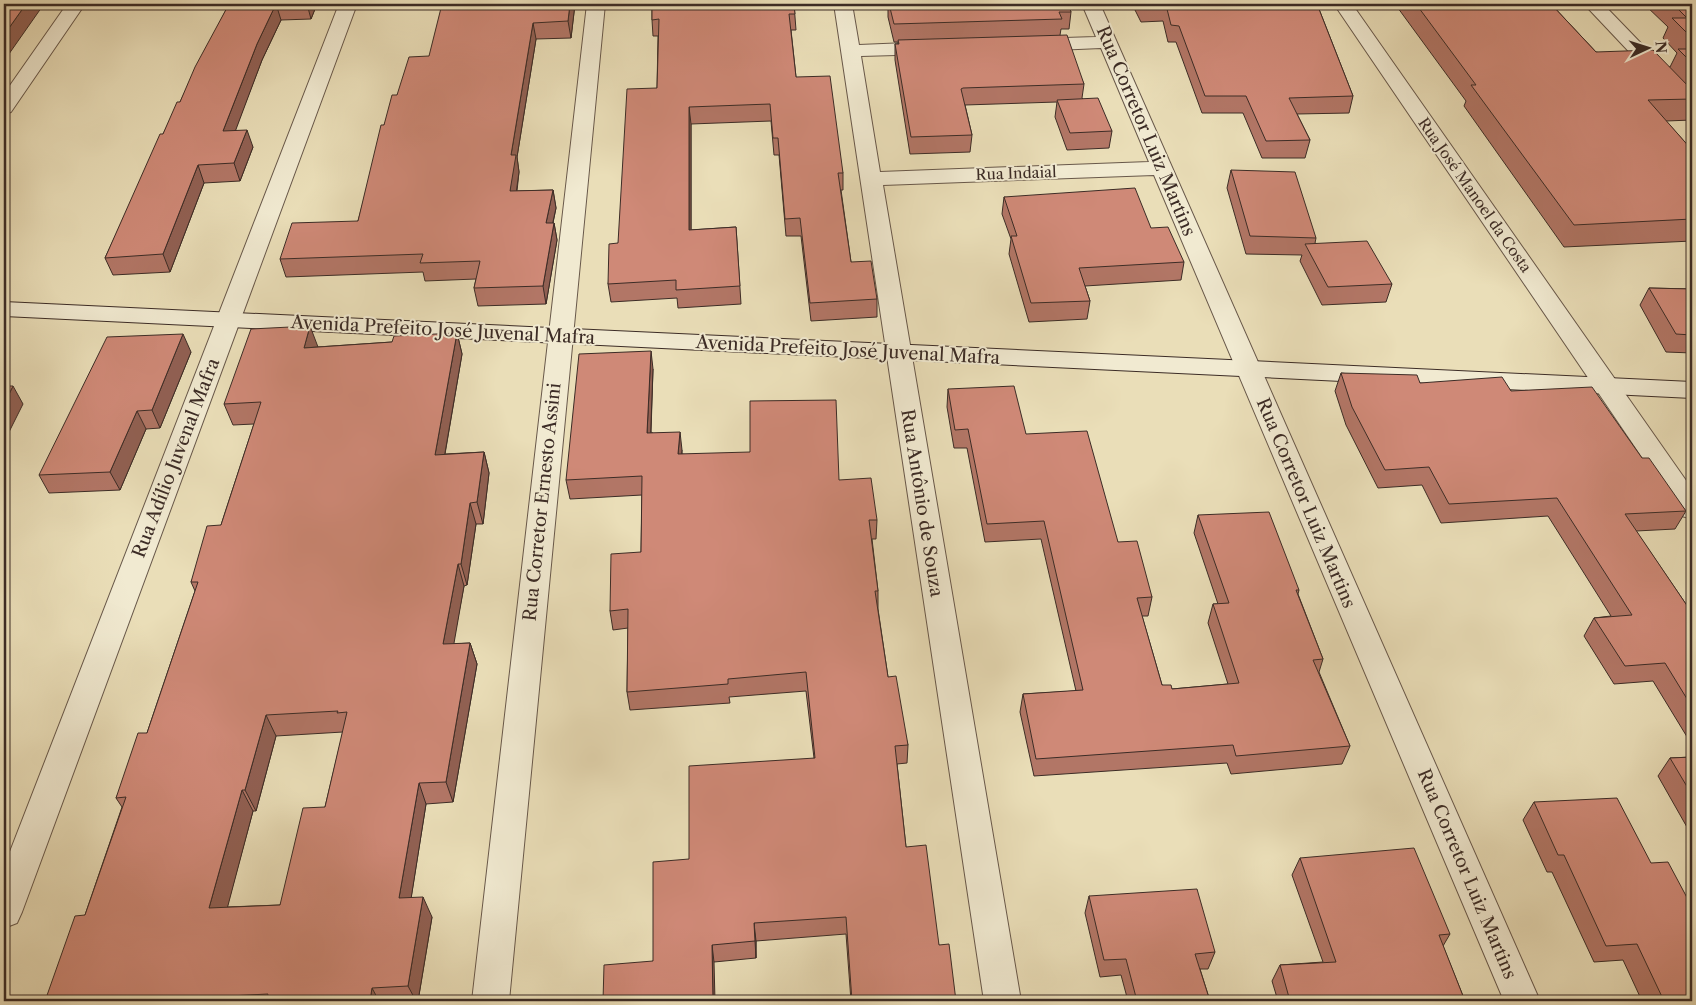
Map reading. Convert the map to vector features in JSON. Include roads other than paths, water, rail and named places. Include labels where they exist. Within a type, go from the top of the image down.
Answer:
[{"type":"street","points":[[4,108],[76,4]]},
{"type":"street","name":"Rua Adílio Juvenal Mafra","points":[[4,912],[348,4]]},
{"type":"street","name":"Rua Corretor Ernesto Assini","points":[[490,1001],[596,4]]},
{"type":"street","name":"Rua Antônio de Souza","points":[[842,4],[1002,1001]]},
{"type":"street","name":"Rua Corretor Luiz Martins","points":[[1091,4],[1522,1001]]},
{"type":"street","name":"Rua José Manoel da Costa","points":[[1343,4],[1692,509]]},
{"type":"street","points":[[1593,4],[1692,107]]},
{"type":"street","points":[[1019,45],[1108,42]]},
{"type":"street","points":[[850,51],[949,47]]},
{"type":"street","name":"Rua Indaial","points":[[871,179],[1162,168]]},
{"type":"street","name":"Avenida Prefeito José Juvenal Mafra","points":[[4,309],[1692,390]]}]
